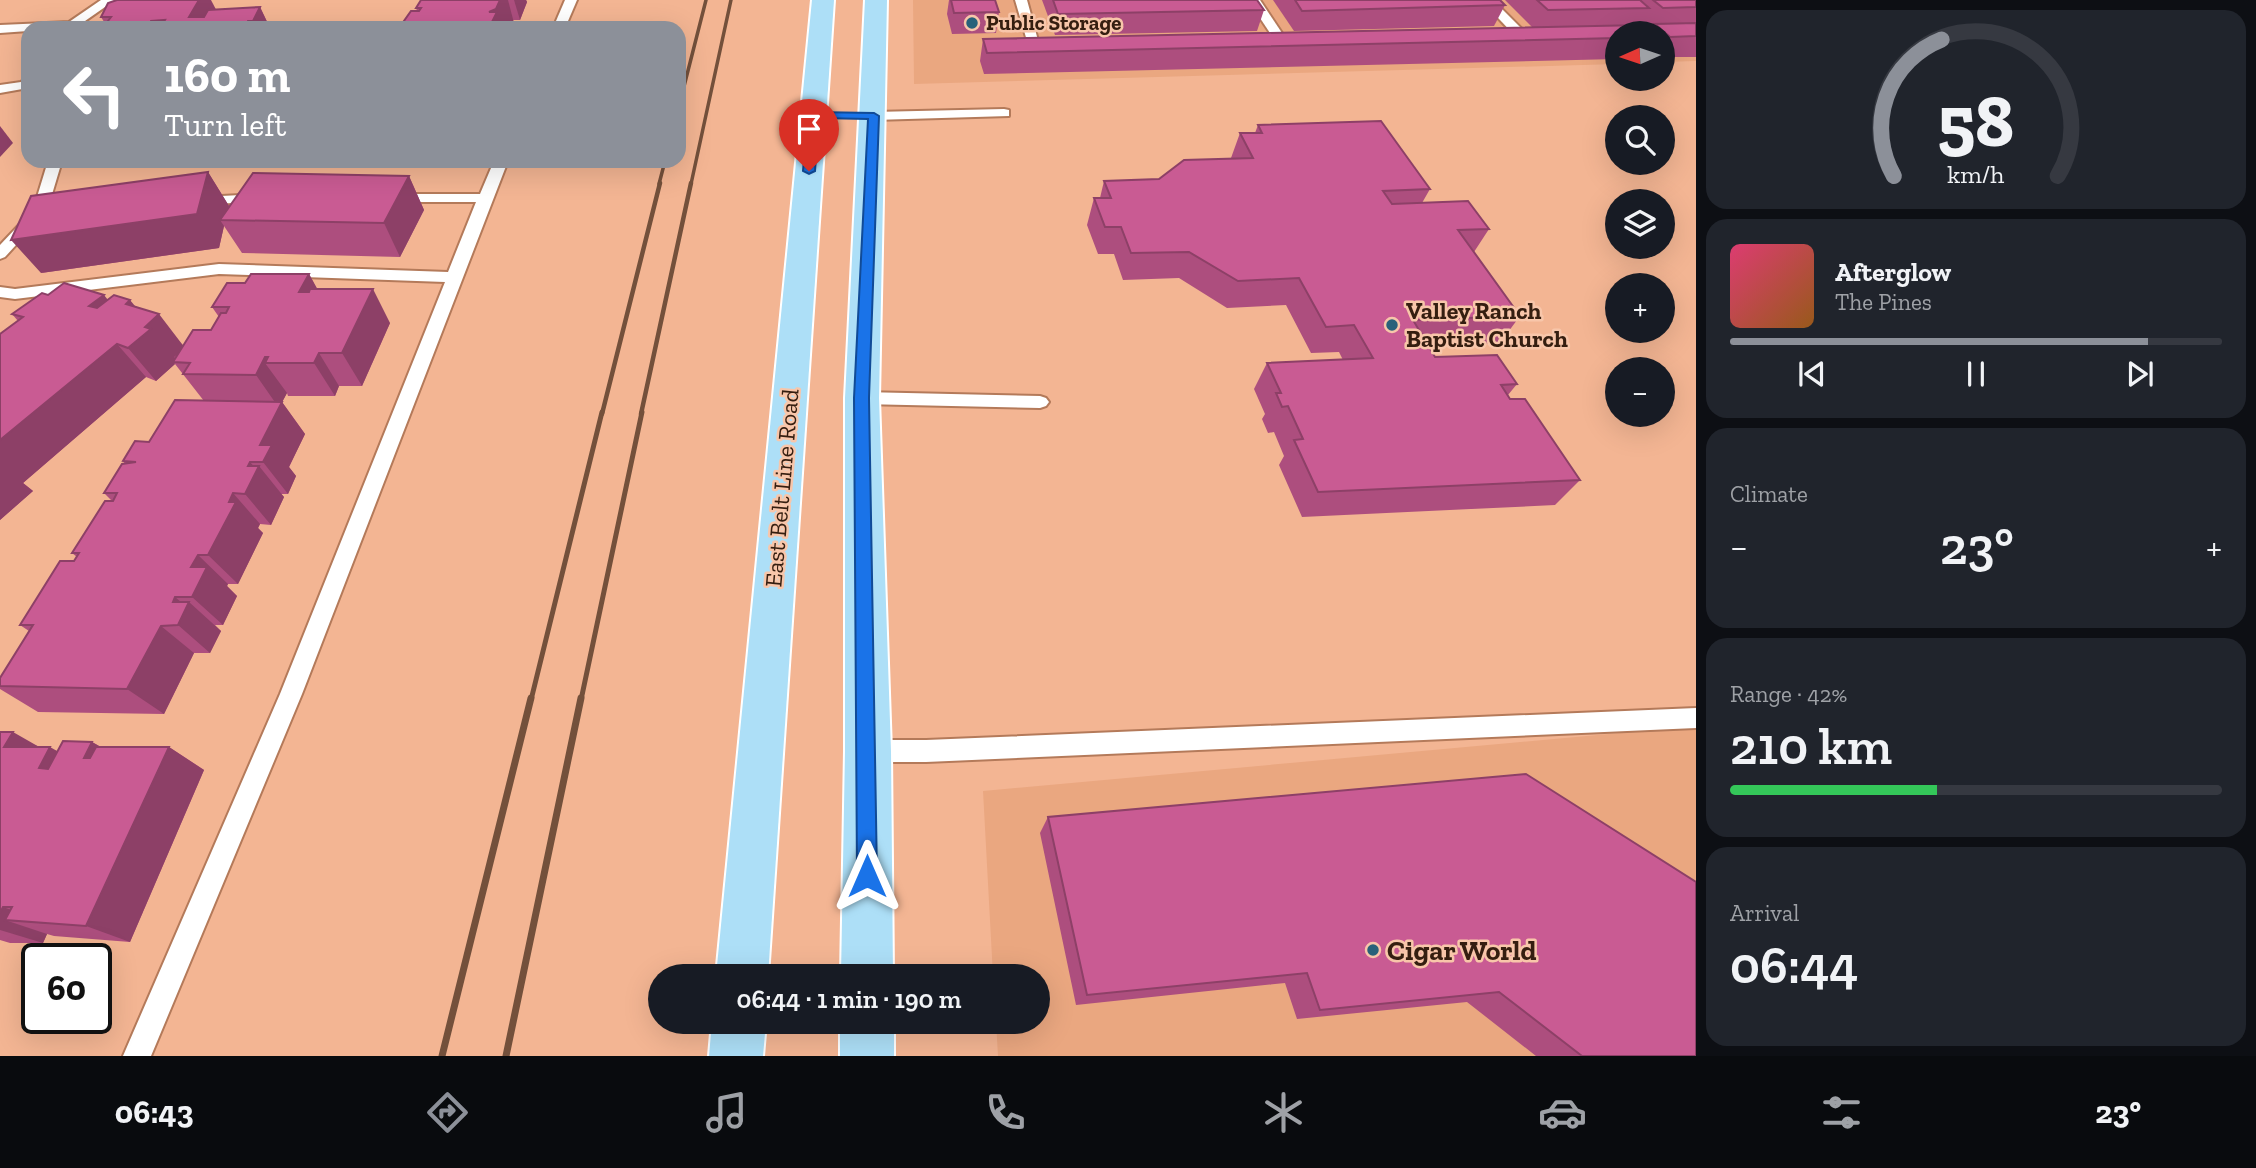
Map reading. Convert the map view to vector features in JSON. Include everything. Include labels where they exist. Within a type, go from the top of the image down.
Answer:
[{"type":"main road","name":"East Belt Line Road","points":[[823,0],[844,116],[862,398],[868,751],[867,964]]},
{"type":"main road","name":"East Belt Line Road","points":[[743,964],[844,116],[876,0]]},
{"type":"main road","points":[[736,1056],[738,1034]]},
{"type":"main road","points":[[867,1034],[867,1056]]},
{"type":"lane","points":[[76,21],[108,0]]},
{"type":"lane","points":[[562,21],[571,0]]},
{"type":"lane","points":[[1021,0],[1034,48],[1062,47]]},
{"type":"lane","points":[[1254,0],[1282,42]]},
{"type":"lane","points":[[1487,0],[1523,37]]},
{"type":"lane","points":[[0,29],[21,28]]},
{"type":"lane","points":[[1510,38],[1537,37]]},
{"type":"lane","points":[[1268,43],[1295,42]]},
{"type":"lane","points":[[0,89],[21,87]]},
{"type":"lane","points":[[844,116],[1004,113]]},
{"type":"lane","points":[[0,254],[47,211],[54,168]]},
{"type":"lane","points":[[137,1056],[291,694],[498,168]]},
{"type":"lane","points":[[188,202],[283,198]]},
{"type":"lane","points":[[377,198],[485,198]]},
{"type":"lane","points":[[0,292],[15,294],[219,269],[454,276]]},
{"type":"lane","points":[[862,398],[1040,402]]},
{"type":"lane","points":[[868,751],[926,751],[1696,718]]},
{"type":"shaded area","points":[[913,0],[1696,0],[1696,61],[1675,62],[1675,21],[1605,21],[1605,64],[914,84]]},
{"type":"shaded area","points":[[1696,726],[1696,1056],[998,1056],[997,1034],[1050,1034],[1050,964],[992,964],[983,791]]},
{"type":"building","points":[[117,0],[199,0],[189,17],[204,17],[208,10],[260,7],[253,21],[108,21],[111,17],[101,17],[108,3]]},
{"type":"building","points":[[421,0],[500,0],[496,9],[489,12],[497,12],[492,21],[404,21],[411,11],[419,11],[421,8],[416,8]]},
{"type":"building","points":[[951,0],[995,0],[999,12],[954,13]]},
{"type":"building","points":[[1053,0],[1257,0],[1264,10],[1058,14]]},
{"type":"building","points":[[1295,0],[1500,0],[1505,5],[1302,11]]},
{"type":"building","points":[[1537,0],[1640,0],[1649,8],[1548,10]]},
{"type":"building","points":[[1653,0],[1696,0],[1696,7],[1663,8]]},
{"type":"building","points":[[1696,23],[1696,36],[1675,37],[1675,24]]},
{"type":"building","points":[[1605,26],[1605,38],[987,53],[983,39]]},
{"type":"building","name":"Valley Ranch Baptist Church","points":[[1381,121],[1430,189],[1383,191],[1392,204],[1468,201],[1489,229],[1458,230],[1520,316],[1413,320],[1435,357],[1497,355],[1517,384],[1501,385],[1510,399],[1525,399],[1580,480],[1318,492],[1294,440],[1303,439],[1288,406],[1282,407],[1276,393],[1281,393],[1267,363],[1373,358],[1354,325],[1326,327],[1299,278],[1238,281],[1189,252],[1131,253],[1121,227],[1105,227],[1094,198],[1111,198],[1104,181],[1159,179],[1184,160],[1253,158],[1240,133],[1262,133],[1258,125]]},
{"type":"building","points":[[208,172],[197,214],[11,240],[31,196]]},
{"type":"building","points":[[253,173],[409,176],[384,223],[220,220]]},
{"type":"building","points":[[251,274],[309,274],[299,292],[309,292],[310,289],[373,289],[342,353],[319,353],[314,363],[265,363],[268,357],[265,357],[256,375],[183,374],[190,363],[173,362],[193,330],[211,330],[221,313],[226,313],[229,307],[212,307],[227,283],[245,283]]},
{"type":"building","points":[[64,283],[104,295],[89,306],[97,308],[114,295],[130,300],[126,304],[159,314],[145,327],[151,329],[128,348],[117,344],[0,440],[0,334],[23,317],[12,314],[42,293],[48,295]]},
{"type":"building","points":[[175,400],[282,402],[260,445],[272,445],[263,462],[250,462],[248,466],[259,466],[245,494],[233,493],[229,502],[236,502],[208,555],[198,555],[191,567],[207,567],[192,597],[175,597],[173,602],[189,602],[178,625],[161,626],[127,689],[0,686],[0,678],[33,625],[20,625],[60,561],[74,561],[79,553],[72,553],[105,501],[113,501],[117,493],[104,493],[122,464],[136,462],[123,461],[135,441],[149,442]]},
{"type":"building","points":[[0,732],[13,732],[4,747],[50,747],[39,768],[48,769],[63,741],[92,742],[84,758],[90,758],[96,747],[169,747],[86,926],[5,920],[12,907],[3,907],[0,913]]},
{"type":"building","points":[[1526,774],[1696,882],[1696,1056],[1582,1056],[1499,992],[1320,1010],[1307,973],[1087,995],[1048,817]]},
{"type":"railway","points":[[686,79],[706,0]]},
{"type":"railway","points":[[691,184],[731,0]]},
{"type":"railway","points":[[659,184],[663,168]]},
{"type":"railway","points":[[602,414],[660,183]]},
{"type":"railway","points":[[641,414],[691,183]]},
{"type":"railway","points":[[531,700],[602,412]]},
{"type":"railway","points":[[581,700],[642,412]]},
{"type":"railway","points":[[442,1056],[531,698]]},
{"type":"railway","points":[[506,1056],[581,698]]},
{"type":"place","name":"Public Storage","points":[[972,23]]},
{"type":"place","name":"Valley Ranch Baptist Church","points":[[1392,325]]},
{"type":"place","name":"Cigar World","points":[[1373,950]]},
{"type":"route","points":[[809,171],[813,115],[874,116],[862,398],[868,751],[867,876]]}]
